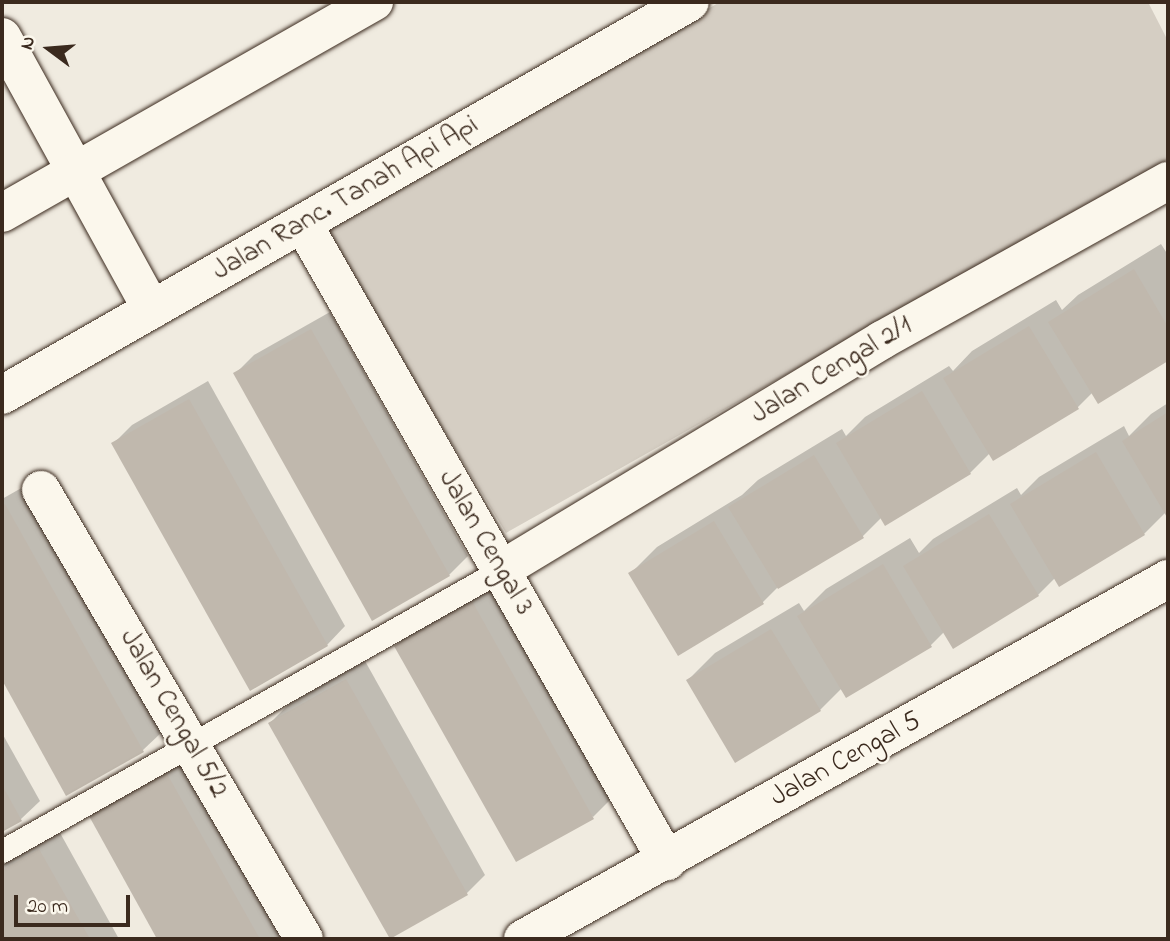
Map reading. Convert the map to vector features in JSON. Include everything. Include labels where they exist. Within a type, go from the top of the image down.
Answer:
[{"type":"street","points":[[2,213],[75,169],[374,2]]},
{"type":"street","name":"Jalan Ranc. Tanah Api Api","points":[[2,396],[690,2]]},
{"type":"street","points":[[2,37],[152,310]]},
{"type":"street","name":"Jalan Cengal 2/1","points":[[500,570],[883,340],[1168,181]]},
{"type":"street","name":"Jalan Cengal 3","points":[[303,225],[667,862]]},
{"type":"street","name":"Jalan Cengal 5/2","points":[[41,490],[304,939]]},
{"type":"street","name":"Jalan Cengal 5","points":[[523,939],[667,862],[1168,579]]},
{"type":"lane","points":[[2,851],[500,570]]},
{"type":"shaded area","points":[[720,2],[1148,2],[1168,41],[1168,159],[506,533],[323,230]]},
{"type":"building","points":[[1134,269],[1168,327],[1168,361],[1098,404],[1048,322]]},
{"type":"building","points":[[1029,326],[1079,409],[993,461],[943,378]]},
{"type":"building","points":[[311,329],[450,576],[372,621],[233,373]]},
{"type":"building","points":[[922,391],[971,474],[885,526],[836,443]]},
{"type":"building","points":[[189,399],[328,646],[250,691],[111,443]]},
{"type":"building","points":[[1168,412],[1168,519],[1122,441]]},
{"type":"building","points":[[1096,452],[1145,535],[1059,587],[1010,504]]},
{"type":"building","points":[[814,455],[864,538],[778,589],[728,507]]},
{"type":"building","points":[[5,504],[144,752],[66,796],[2,680],[2,506]]},
{"type":"building","points":[[989,514],[1039,596],[953,649],[903,566]]},
{"type":"building","points":[[714,521],[764,604],[678,656],[628,573]]},
{"type":"building","points":[[883,564],[932,647],[846,698],[797,616]]},
{"type":"building","points":[[472,601],[594,819],[516,862],[394,646]]},
{"type":"building","points":[[771,629],[821,711],[735,763],[686,680]]},
{"type":"building","points":[[346,679],[468,895],[390,939],[268,723]]},
{"type":"building","points":[[166,772],[260,939],[157,939],[89,816]]},
{"type":"building","points":[[2,785],[22,821],[2,832]]},
{"type":"building","points":[[39,849],[90,939],[2,939],[2,870]]}]
